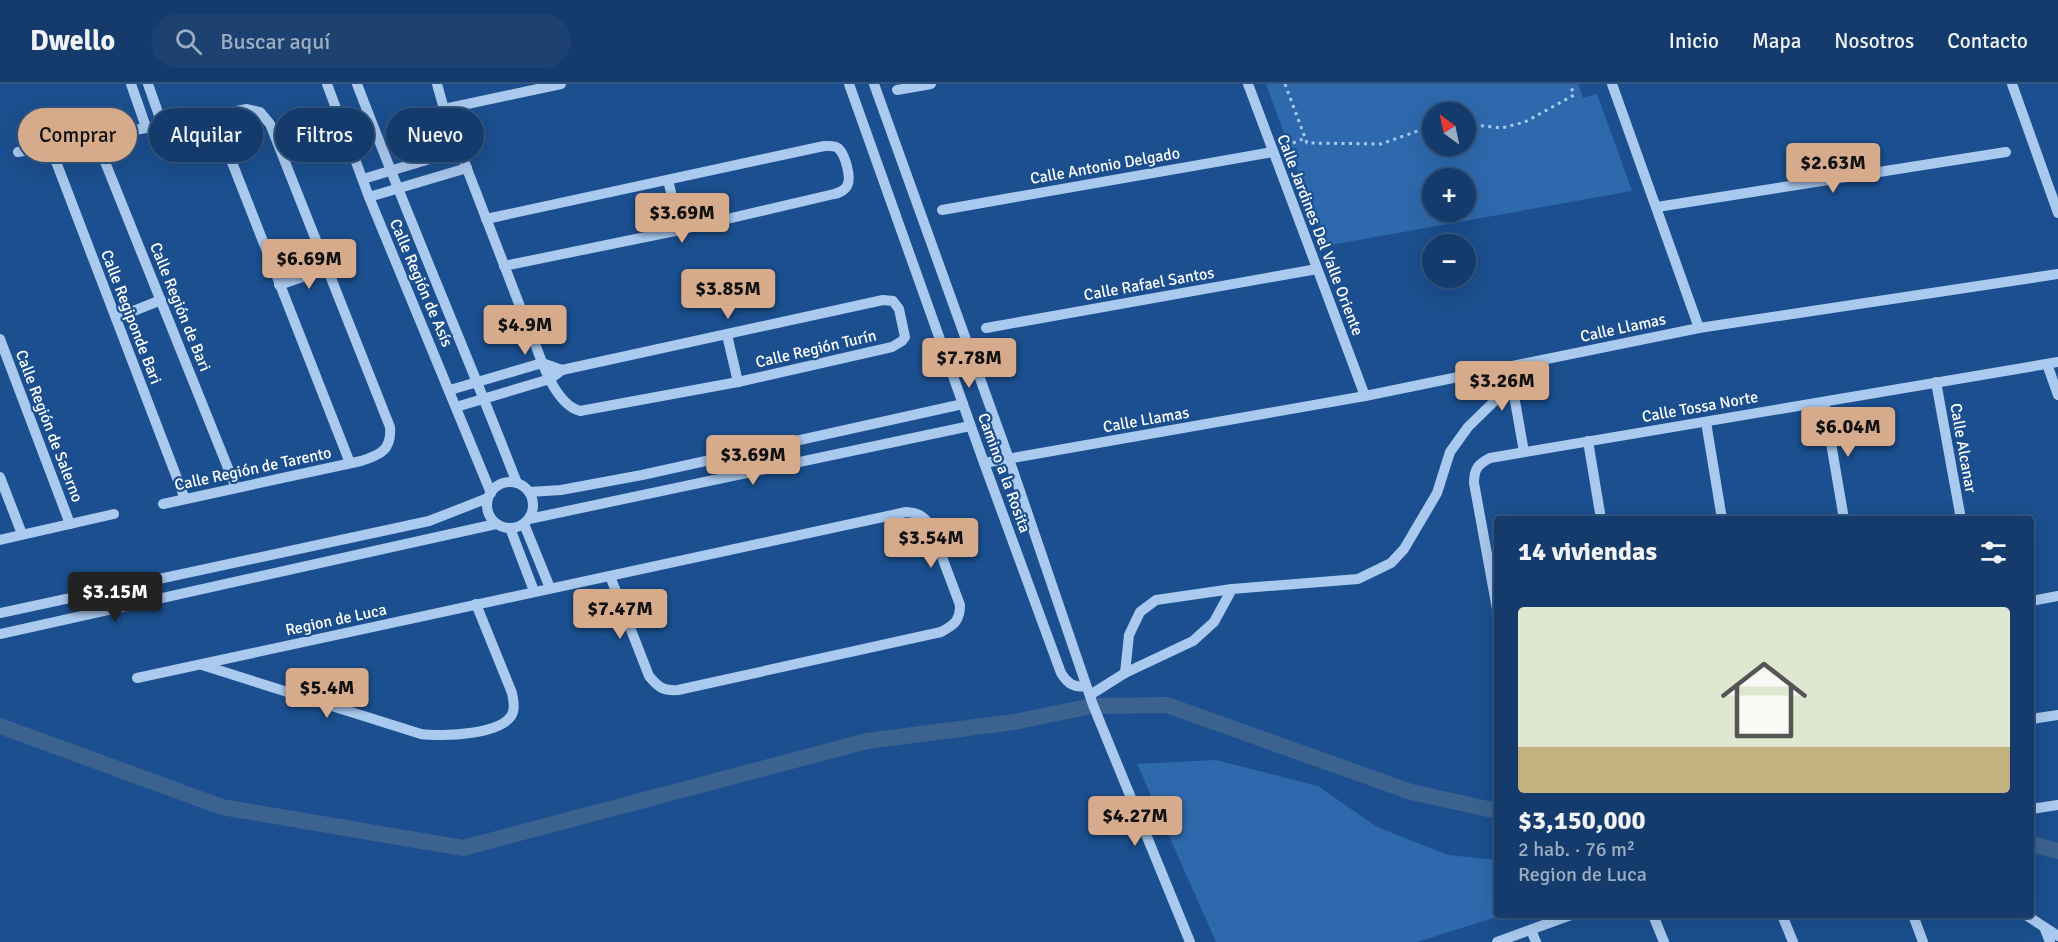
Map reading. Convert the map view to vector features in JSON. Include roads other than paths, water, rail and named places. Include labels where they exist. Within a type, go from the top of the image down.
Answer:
[{"type":"street","points":[[131,84],[146,127]]},
{"type":"street","points":[[148,84],[156,108]]},
{"type":"street","name":"Calle Región de Asís","points":[[327,84],[369,197],[450,390],[489,496]]},
{"type":"street","name":"Calle Región de Asís","points":[[357,84],[396,188],[478,382],[517,483]]},
{"type":"street","points":[[437,84],[444,108]]},
{"type":"street","points":[[449,108],[561,84]]},
{"type":"street","name":"Camino a la Rosita","points":[[849,84],[970,426],[1061,673],[1072,685],[1090,695]]},
{"type":"street","name":"Camino a la Rosita","points":[[874,84],[1009,459],[1106,740],[1190,942]]},
{"type":"street","points":[[897,90],[932,84]]},
{"type":"street","name":"Calle Jardines Del Valle Oriente","points":[[1248,84],[1365,396]]},
{"type":"street","points":[[1617,84],[1612,84],[1699,328]]},
{"type":"street","points":[[2012,84],[2058,213]]},
{"type":"street","name":"Calle Región de Tarento","points":[[163,504],[361,461],[382,452],[391,438],[390,427],[328,268],[270,124],[263,116]]},
{"type":"street","points":[[137,129],[149,126]]},
{"type":"street","points":[[486,219],[824,146],[839,149],[844,157],[848,177],[846,188],[834,194],[680,230],[504,266]]},
{"type":"street","name":"Calle Antonio Delgado","points":[[942,210],[1273,152]]},
{"type":"street","points":[[1657,207],[2006,152]]},
{"type":"street","name":"Calle Regiponde Bari","points":[[56,162],[184,499]]},
{"type":"street","name":"Calle Región de Bari","points":[[105,162],[236,488]]},
{"type":"street","name":"Calle Región de Tarento","points":[[232,162],[350,463]]},
{"type":"street","points":[[363,179],[418,162]]},
{"type":"street","points":[[465,162],[521,309]]},
{"type":"street","points":[[369,197],[467,168]]},
{"type":"street","points":[[668,180],[680,230]]},
{"type":"street","points":[[279,285],[328,268]]},
{"type":"street","name":"Calle Rafael Santos","points":[[986,328],[1317,269]]},
{"type":"street","name":"Calle Llamas","points":[[984,463],[1365,396],[1699,328],[2058,274]]},
{"type":"street","points":[[116,318],[161,300]]},
{"type":"street","name":"Calle Región Turín","points":[[888,300],[893,301],[899,309],[905,332],[902,341],[892,346],[738,382],[590,411],[572,409],[560,397],[550,380],[562,370],[728,335],[888,300]]},
{"type":"street","points":[[456,407],[550,380],[527,321]]},
{"type":"street","points":[[728,335],[738,382]]},
{"type":"street","name":"Calle Región de Salerno","points":[[1,344],[70,524]]},
{"type":"street","points":[[450,390],[542,363],[562,370]]},
{"type":"street","points":[[2052,363],[2058,395]]},
{"type":"street","name":"Calle Tossa Norte","points":[[1494,593],[1474,483],[1474,473],[1479,464],[1490,458],[2052,363]]},
{"type":"street","points":[[1509,367],[1524,452]]},
{"type":"street","name":"Calle Alcanar","points":[[1936,382],[1960,516]]},
{"type":"street","points":[[1125,673],[1129,635],[1140,612],[1156,600],[1232,589],[1358,579],[1391,563],[1404,549],[1437,493],[1450,452],[1468,427],[1512,384]]},
{"type":"street","points":[[1824,402],[1843,516]]},
{"type":"street","points":[[529,492],[561,490],[642,475],[963,404]]},
{"type":"street","points":[[1706,422],[1722,516]]},
{"type":"street","points":[[0,634],[496,524],[510,528],[526,521],[970,426]]},
{"type":"street","points":[[1588,441],[1600,516]]},
{"type":"street","points":[[741,452],[745,473]]},
{"type":"street","points":[[0,477],[22,534]]},
{"type":"street","points":[[0,613],[429,521],[489,496],[498,486],[507,482],[517,483],[529,492],[533,500],[533,510],[526,521]]},
{"type":"street","points":[[489,496],[488,513],[496,524]]},
{"type":"street","name":"Region de Luca","points":[[137,678],[906,512],[917,513],[930,525],[960,605],[960,618],[953,626],[941,632],[678,690],[667,690],[658,687],[649,676],[610,576]]},
{"type":"street","points":[[0,540],[114,514]]},
{"type":"street","points":[[526,521],[550,588]]},
{"type":"street","points":[[510,528],[534,591]]},
{"type":"street","points":[[219,565],[224,585]]},
{"type":"street","points":[[1090,695],[1125,673],[1193,641],[1214,622],[1232,589]]},
{"type":"street","points":[[2034,600],[2058,596]]},
{"type":"street","name":"Region de Luca","points":[[201,664],[422,734],[458,736],[504,722],[513,714],[512,693],[477,604]]},
{"type":"street","points":[[2034,719],[2058,715]]},
{"type":"street","points":[[2034,809],[2058,805]]},
{"type":"street","points":[[1497,942],[1563,918]]},
{"type":"street","points":[[1654,918],[1664,942]]},
{"type":"street","points":[[1783,918],[1793,942]]},
{"type":"street","points":[[1914,918],[1923,942]]},
{"type":"street","points":[[2030,918],[2058,936]]},
{"type":"street","points":[[2044,927],[2050,942]]},
{"type":"street","points":[[1531,930],[1536,942]]},
{"type":"waterway","points":[[0,726],[222,807],[463,848],[867,741],[1014,722],[1091,706],[1167,705],[1411,792],[1494,810]]},
{"type":"waterway","points":[[2034,845],[2058,851]]}]
